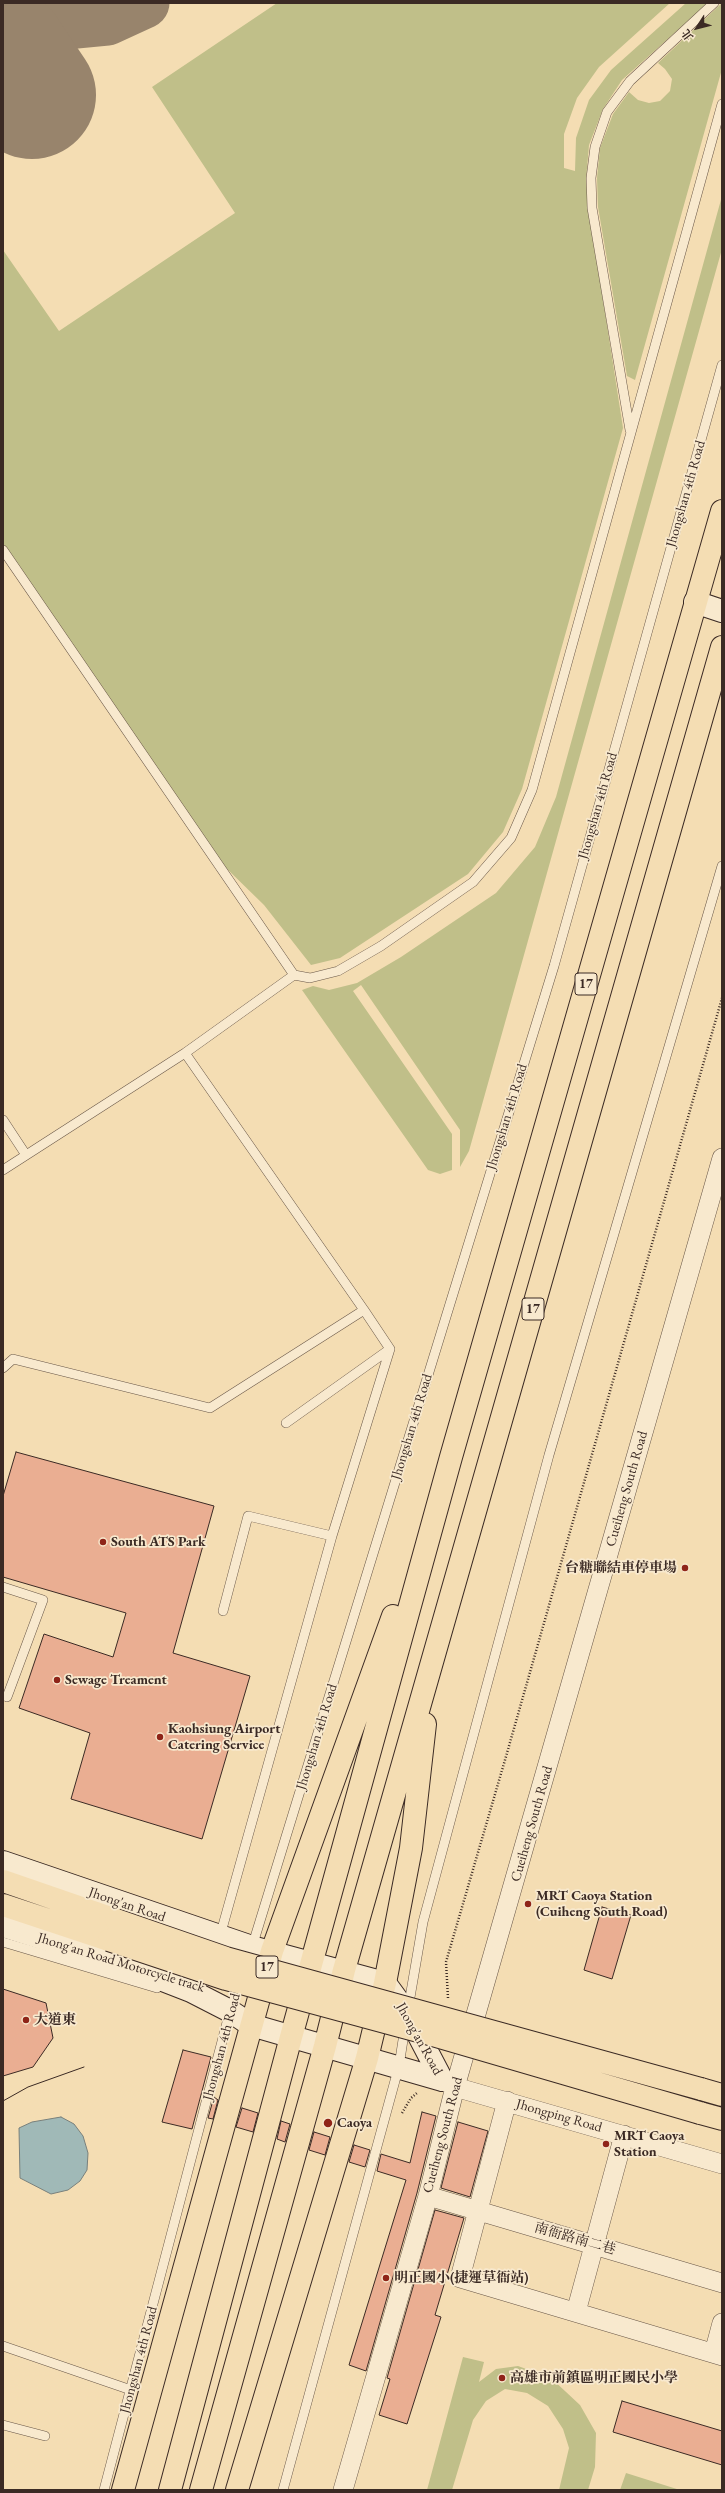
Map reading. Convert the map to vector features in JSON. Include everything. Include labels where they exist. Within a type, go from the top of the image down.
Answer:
[{"type":"main road","name":"Jhongshan 4th Road","points":[[170,2490],[291,2037],[451,1457],[722,511]]},
{"type":"main road","name":"17","points":[[201,2490],[326,2046],[344,1970],[722,647]]},
{"type":"main road","name":"Jhongshan 4th Road","points":[[123,2490],[251,2025],[262,1949],[451,1457]]},
{"type":"main road","name":"17","points":[[237,2490],[367,2058],[385,1983],[411,1848],[432,1661]]},
{"type":"main road","points":[[3,1881],[226,1979],[429,2034],[722,2119]]},
{"type":"main road","points":[[3,1887],[113,1930]]},
{"type":"main road","points":[[3,1905],[226,1958],[722,2095]]},
{"type":"main road","points":[[3,1912],[113,1930]]},
{"type":"street","points":[[695,602],[722,611]]},
{"type":"street","name":"Cueiheng South Road","points":[[343,2490],[428,2196],[442,2081],[722,1158]]},
{"type":"street","name":"Jhong'an Road","points":[[3,1862],[220,1936],[262,1949],[344,1970],[385,1983],[407,2013],[442,2081]]},
{"type":"street","name":"Jhong'an Road","points":[[3,1871],[39,1875]]},
{"type":"street","name":"Jhong'an Road","points":[[6,1930],[114,1961],[191,1991],[230,2011],[251,2025],[399,2066],[442,2081]]},
{"type":"street","name":"Jhongping Road","points":[[442,2081],[722,2164]]},
{"type":"street","points":[[507,2101],[460,2278],[718,2355],[722,2323]]},
{"type":"street","points":[[576,2312],[624,2135]]},
{"type":"street","name":"南衙路南二巷","points":[[428,2196],[722,2282]]},
{"type":"lane","points":[[631,434],[592,208],[591,178],[595,146],[607,112],[630,81],[714,3]]},
{"type":"lane","points":[[3,550],[294,975],[310,978],[338,971],[381,946],[473,882],[511,838],[532,790],[722,104]]},
{"type":"lane","name":"Jhongshan 4th Road","points":[[104,2490],[230,2011],[262,1949],[554,966],[722,365]]},
{"type":"lane","points":[[283,2490],[399,2066],[423,1922],[549,1455],[722,866]]},
{"type":"lane","points":[[3,1170],[185,1053],[294,975]]},
{"type":"lane","points":[[185,1053],[390,1349]]},
{"type":"lane","points":[[3,1120],[26,1155]]},
{"type":"lane","points":[[3,1368],[13,1359],[210,1408],[364,1310]]},
{"type":"lane","points":[[286,1423],[390,1349]]},
{"type":"lane","points":[[220,1936],[332,1536],[390,1349]]},
{"type":"lane","points":[[223,1611],[248,1516],[332,1536]]},
{"type":"lane","points":[[3,1587],[43,1600],[7,1697]]},
{"type":"lane","points":[[3,2346],[131,2390]]},
{"type":"lane","points":[[3,2425],[44,2436]]},
{"type":"path","points":[[446,2004],[448,1996],[445,1979],[446,1962],[516,1722],[722,998]]},
{"type":"path","points":[[400,2118],[411,2098],[428,2085],[442,2081]]},
{"type":"shaded area","points":[[277,3],[670,3],[599,67],[577,98],[564,134],[564,168],[575,171],[576,138],[589,100],[611,70],[686,3],[708,3],[622,80],[603,109],[589,145],[586,180],[589,209],[623,428],[522,789],[503,832],[468,874],[340,958],[311,965],[264,905],[223,865],[3,544],[3,250],[59,331],[235,213],[152,87]]},
{"type":"shaded area","points":[[722,3],[722,69],[635,380],[627,376],[598,207],[597,178],[600,148],[613,114],[629,92],[638,100],[649,103],[660,101],[670,91],[672,79],[665,69],[658,63]]},
{"type":"shaded area","points":[[722,196],[722,249],[469,1151],[460,1167],[460,1130],[361,985],[353,991],[452,1134],[452,1170],[440,1174],[428,1170],[302,990],[313,986],[329,990],[357,983],[401,957],[496,893],[535,847],[556,797]]},
{"type":"shaded area","points":[[463,2357],[484,2362],[479,2382],[496,2369],[518,2366],[551,2378],[580,2405],[596,2433],[595,2467],[588,2490],[559,2490],[569,2448],[563,2429],[548,2406],[527,2393],[505,2389],[486,2401],[473,2420],[452,2490],[427,2490]]},
{"type":"shaded area","points":[[626,2473],[680,2490],[620,2490]]},
{"type":"water","points":[[61,2117],[74,2124],[83,2136],[88,2153],[87,2170],[80,2181],[68,2190],[51,2194],[20,2178],[19,2128],[32,2122]]},
{"type":"building","points":[[16,1452],[214,1506],[173,1653],[250,1676],[202,1839],[71,1799],[90,1733],[19,1708],[44,1634],[113,1657],[126,1613],[3,1577],[3,1496]]},
{"type":"building","points":[[602,1907],[631,1915],[612,1979],[584,1970]]},
{"type":"building","name":"大道東","points":[[3,1989],[46,2003],[53,2038],[33,2067],[3,2076]]},
{"type":"building","points":[[183,2050],[211,2057],[192,2129],[162,2122]]},
{"type":"building","points":[[214,2097],[218,2100],[213,2119],[208,2118]]},
{"type":"building","points":[[242,2108],[258,2113],[253,2132],[236,2127]]},
{"type":"building","points":[[422,2112],[436,2116],[417,2193],[366,2371],[349,2365],[406,2180],[377,2171],[381,2154],[410,2163]]},
{"type":"building","points":[[281,2121],[290,2124],[285,2142],[277,2139]]},
{"type":"building","points":[[458,2122],[488,2131],[470,2197],[441,2188]]},
{"type":"building","points":[[314,2132],[330,2137],[325,2155],[309,2150]]},
{"type":"building","points":[[354,2145],[370,2150],[365,2167],[349,2162]]},
{"type":"building","points":[[435,2210],[464,2218],[435,2315],[441,2317],[407,2424],[379,2415],[390,2379],[387,2378]]},
{"type":"building","points":[[622,2401],[722,2431],[722,2465],[613,2432]]},
{"type":"taxiway","points":[[3,6],[55,25],[107,20],[144,3]]},
{"type":"runway","points":[[3,52],[32,95]]},
{"type":"tram line","points":[[3,2101],[28,2087],[84,2067]]},
{"type":"place","name":"South ATS Park","points":[[103,1542]]},
{"type":"place","name":"台糖聯結車停車場","points":[[685,1568]]},
{"type":"place","name":"Sewage Treament","points":[[57,1680]]},
{"type":"place","name":"Kaohsiung Airport Catering Service","points":[[160,1737]]},
{"type":"place","name":"MRT Caoya Station (Cuiheng South Road)","points":[[528,1904]]},
{"type":"place","name":"大道東","points":[[26,2020]]},
{"type":"place","name":"Caoya","points":[[328,2123]]},
{"type":"place","name":"MRT Caoya Station","points":[[606,2144]]},
{"type":"place","name":"明正國小(捷運草衙站)","points":[[386,2278]]},
{"type":"place","name":"高雄市前鎮區明正國民小學","points":[[502,2378]]}]
